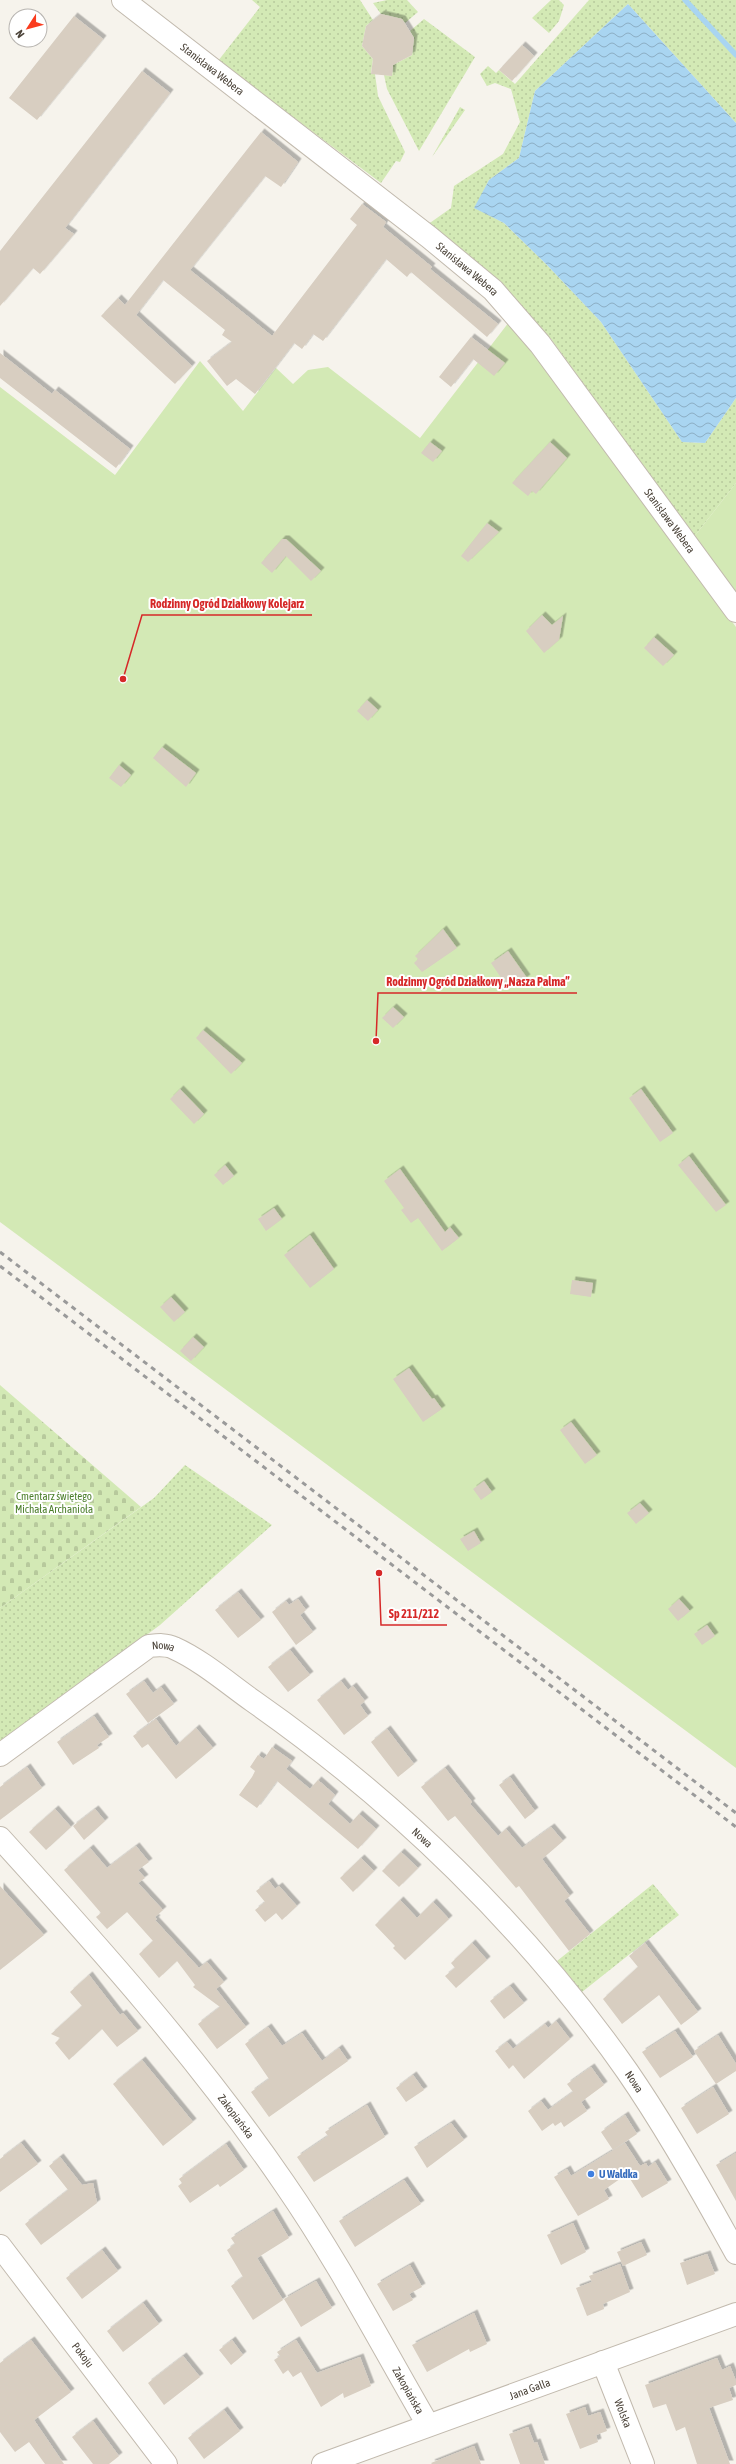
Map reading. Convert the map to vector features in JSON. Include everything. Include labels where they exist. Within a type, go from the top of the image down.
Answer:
[{"type":"street","name":"Stanisława Webera","points":[[124,0],[429,237],[493,290],[523,322],[736,611]]},
{"type":"street","name":"Nowa","points":[[0,1755],[149,1646],[161,1644],[174,1648],[192,1659],[291,1728],[337,1764],[430,1847],[515,1931],[560,1983],[627,2071],[665,2128],[736,2253]]},
{"type":"street","name":"Zakopiańska","points":[[0,1838],[161,2018],[249,2133],[327,2250],[428,2425]]},
{"type":"street","name":"Pokoju","points":[[0,2246],[166,2464]]},
{"type":"street","name":"Jana Galla","points":[[323,2464],[736,2314]]},
{"type":"street","name":"Wolska","points":[[603,2362],[643,2464]]},
{"type":"green space","points":[[252,0],[360,0],[373,20],[366,26],[362,46],[373,59],[371,73],[375,74],[378,96],[405,152],[400,162],[396,161],[381,183],[218,61],[260,7]]},
{"type":"green space","points":[[387,0],[407,0],[418,12],[405,23],[402,19],[381,14],[373,3]]},
{"type":"green space","points":[[551,0],[559,0],[564,5],[559,21],[549,33],[532,18]]},
{"type":"green space","points":[[589,0],[736,0],[736,123],[628,4],[535,91],[519,158],[489,180],[475,208],[504,223],[547,265],[601,322],[682,442],[705,443],[736,398],[736,483],[694,537],[551,339],[498,281],[427,225],[451,208],[454,186],[503,154],[520,122],[511,89],[495,83],[487,86],[480,74],[488,66],[496,73],[499,70],[515,84]]},
{"type":"green space","points":[[424,19],[475,57],[419,151],[387,89],[384,75],[392,76],[393,65],[412,55],[414,38],[410,31]]},
{"type":"green space","points":[[460,107],[465,110],[432,157]]},
{"type":"green space","points":[[509,322],[516,329],[736,627],[736,1768],[0,1222],[0,387],[115,475],[200,361],[243,411],[276,368],[293,384],[308,370],[328,367],[420,438]]},
{"type":"green space","points":[[736,483],[736,594],[694,537]]},
{"type":"green space","name":"Cmentarz świętego Michała Archanioła","points":[[0,1385],[141,1507],[0,1608]]},
{"type":"green space","points":[[185,1465],[272,1525],[160,1625],[0,1744],[0,1608],[154,1498]]},
{"type":"green space","points":[[653,1884],[679,1915],[582,1992],[557,1961]]},
{"type":"water","points":[[628,4],[736,123],[736,398],[705,443],[682,442],[601,322],[547,265],[504,223],[474,208],[489,180],[519,158],[535,91]]},
{"type":"building","points":[[381,14],[402,19],[414,38],[412,55],[393,65],[392,76],[371,74],[373,59],[362,46],[366,26]]},
{"type":"building","points":[[74,16],[103,39],[37,120],[9,98]]},
{"type":"building","points":[[522,45],[534,56],[512,81],[499,70]]},
{"type":"building","points":[[142,71],[170,93],[65,228],[74,234],[40,274],[33,268],[0,306],[0,251]]},
{"type":"building","points":[[261,132],[298,162],[281,187],[265,176],[190,270],[272,336],[357,225],[350,219],[362,204],[386,222],[383,227],[432,267],[430,269],[498,324],[487,337],[411,272],[407,277],[386,259],[323,341],[313,334],[302,349],[294,343],[255,394],[236,379],[227,386],[207,361],[232,342],[222,335],[225,330],[163,280],[136,315],[192,366],[175,384],[166,376],[101,316],[118,298],[125,305]]},
{"type":"building","points":[[471,337],[505,363],[494,376],[473,359],[451,387],[439,377]]},
{"type":"building","points":[[0,353],[52,394],[55,390],[130,449],[116,468],[0,378]]},
{"type":"building","points":[[430,442],[442,451],[433,462],[421,453]]},
{"type":"building","points":[[550,442],[567,458],[536,494],[532,491],[528,496],[512,483]]},
{"type":"building","points":[[487,523],[499,532],[468,562],[461,556]]},
{"type":"building","points":[[282,539],[286,539],[321,571],[311,581],[286,556],[272,573],[261,563]]},
{"type":"building","points":[[542,615],[552,625],[563,616],[559,640],[544,653],[526,631]]},
{"type":"building","points":[[654,637],[674,655],[663,666],[644,648]]},
{"type":"building","points":[[367,700],[378,710],[368,721],[357,711]]},
{"type":"building","points":[[162,747],[196,773],[186,787],[153,758]]},
{"type":"building","points":[[119,765],[131,775],[121,787],[109,778]]},
{"type":"building","points":[[443,929],[457,948],[422,972],[414,963],[418,959],[415,956]]},
{"type":"building","points":[[508,951],[527,978],[514,987],[512,985],[508,988],[491,963]]},
{"type":"building","points":[[393,1007],[404,1017],[393,1028],[382,1018]]},
{"type":"building","points":[[203,1030],[242,1063],[231,1074],[196,1038]]},
{"type":"building","points":[[180,1089],[204,1114],[194,1124],[170,1099]]},
{"type":"building","points":[[641,1089],[673,1133],[660,1142],[629,1098]]},
{"type":"building","points":[[689,1156],[726,1205],[716,1212],[678,1165]]},
{"type":"building","points":[[225,1165],[234,1176],[223,1185],[214,1175]]},
{"type":"building","points":[[400,1169],[445,1232],[450,1227],[459,1238],[442,1251],[418,1218],[411,1223],[401,1210],[404,1208],[384,1181]]},
{"type":"building","points":[[274,1208],[282,1219],[266,1231],[258,1219]]},
{"type":"building","points":[[310,1235],[334,1269],[310,1288],[284,1255]]},
{"type":"building","points":[[572,1280],[593,1283],[591,1297],[570,1294]]},
{"type":"building","points":[[171,1297],[185,1312],[174,1322],[160,1307]]},
{"type":"building","points":[[193,1337],[204,1347],[191,1361],[180,1351]]},
{"type":"building","points":[[409,1368],[432,1399],[434,1398],[442,1409],[423,1422],[393,1379]]},
{"type":"building","points":[[571,1422],[597,1455],[585,1464],[560,1430]]},
{"type":"building","points":[[484,1481],[492,1492],[481,1500],[473,1489]]},
{"type":"building","points":[[640,1503],[649,1513],[636,1524],[627,1513]]},
{"type":"building","points":[[474,1531],[481,1543],[468,1551],[460,1539]]},
{"type":"building","points":[[238,1592],[261,1620],[238,1638],[215,1610]]},
{"type":"building","points":[[298,1599],[306,1610],[300,1615],[313,1632],[296,1645],[272,1612],[286,1601],[289,1605]]},
{"type":"building","points":[[679,1599],[690,1611],[678,1621],[668,1609]]},
{"type":"building","points":[[707,1625],[715,1636],[702,1645],[694,1634]]},
{"type":"building","points":[[290,1650],[310,1675],[288,1692],[268,1667]]},
{"type":"building","points":[[144,1681],[153,1693],[161,1687],[174,1704],[148,1723],[126,1694]]},
{"type":"building","points":[[341,1681],[348,1690],[353,1686],[365,1701],[360,1705],[368,1716],[344,1735],[317,1700]]},
{"type":"building","points":[[94,1716],[109,1737],[97,1745],[99,1748],[73,1765],[57,1742]]},
{"type":"building","points":[[156,1719],[176,1746],[196,1728],[213,1748],[176,1779],[148,1744],[142,1748],[133,1736]]},
{"type":"building","points":[[387,1729],[414,1764],[398,1777],[371,1742]]},
{"type":"building","points":[[272,1747],[292,1761],[286,1769],[310,1789],[318,1780],[335,1795],[328,1804],[350,1824],[359,1814],[376,1829],[358,1849],[277,1781],[257,1808],[239,1795],[255,1771],[250,1767],[258,1755],[264,1759]]},
{"type":"building","points":[[27,1767],[42,1788],[0,1820],[0,1787]]},
{"type":"building","points":[[445,1768],[472,1802],[470,1804],[498,1836],[506,1829],[522,1848],[551,1827],[563,1841],[542,1859],[570,1896],[564,1901],[590,1934],[569,1951],[519,1886],[516,1888],[455,1816],[448,1821],[421,1787]]},
{"type":"building","points":[[510,1777],[535,1811],[525,1819],[499,1785]]},
{"type":"building","points":[[55,1809],[71,1827],[46,1850],[29,1832]]},
{"type":"building","points":[[95,1809],[105,1821],[84,1840],[73,1826]]},
{"type":"building","points":[[136,1846],[149,1862],[138,1870],[145,1878],[138,1883],[163,1910],[155,1917],[157,1919],[155,1920],[199,1968],[207,1962],[224,1982],[216,1989],[246,2027],[217,2049],[198,2024],[220,2007],[193,1987],[195,1985],[177,1961],[159,1978],[139,1954],[153,1941],[127,1912],[107,1929],[96,1917],[101,1913],[64,1870],[90,1848],[107,1868]]},
{"type":"building","points":[[401,1852],[418,1868],[399,1887],[382,1871]]},
{"type":"building","points":[[361,1858],[374,1871],[353,1892],[340,1878]]},
{"type":"building","points":[[269,1881],[275,1889],[279,1886],[297,1906],[282,1920],[276,1913],[265,1922],[255,1910],[265,1902],[256,1891]]},
{"type":"building","points":[[0,1886],[44,1935],[0,1970]]},
{"type":"building","points":[[400,1900],[417,1918],[433,1902],[449,1919],[405,1960],[393,1948],[395,1946],[375,1925]]},
{"type":"building","points":[[472,1943],[487,1960],[456,1988],[445,1976],[455,1968],[451,1963]]},
{"type":"building","points":[[645,1943],[698,2012],[681,2025],[659,1995],[622,2024],[603,1999],[638,1967],[629,1956]]},
{"type":"building","points":[[89,1975],[120,2015],[123,2013],[138,2031],[117,2047],[102,2029],[69,2060],[55,2043],[60,2038],[51,2034],[82,2006],[70,1992]]},
{"type":"building","points":[[510,1986],[524,2003],[504,2019],[490,2001]]},
{"type":"building","points":[[556,2021],[570,2039],[524,2079],[513,2065],[509,2069],[495,2051],[507,2042],[513,2049],[545,2024],[548,2028]]},
{"type":"building","points":[[268,2027],[282,2046],[302,2033],[322,2061],[339,2048],[348,2061],[269,2117],[251,2092],[269,2079],[245,2044]]},
{"type":"building","points":[[675,2031],[693,2057],[660,2078],[642,2052]]},
{"type":"building","points":[[718,2035],[736,2064],[736,2071],[716,2084],[694,2051]]},
{"type":"building","points":[[142,2060],[193,2122],[163,2146],[113,2084]]},
{"type":"building","points":[[591,2067],[604,2085],[581,2102],[587,2111],[564,2127],[561,2122],[555,2126],[553,2123],[542,2131],[528,2111],[541,2101],[548,2110],[573,2092],[567,2084]]},
{"type":"building","points":[[413,2075],[424,2090],[406,2102],[396,2088]]},
{"type":"building","points":[[713,2087],[729,2114],[697,2134],[681,2108]]},
{"type":"building","points":[[367,2105],[385,2137],[314,2182],[297,2157],[328,2136],[325,2132]]},
{"type":"building","points":[[625,2115],[637,2134],[613,2150],[601,2132]]},
{"type":"building","points":[[451,2123],[464,2140],[427,2168],[414,2147]]},
{"type":"building","points":[[21,2143],[38,2164],[0,2192],[0,2159]]},
{"type":"building","points":[[625,2143],[640,2166],[646,2163],[648,2167],[655,2162],[668,2183],[642,2198],[627,2174],[604,2190],[609,2199],[578,2216],[554,2177],[567,2169],[571,2176]]},
{"type":"building","points":[[226,2144],[244,2170],[220,2187],[218,2184],[190,2203],[178,2186],[182,2183],[179,2179]]},
{"type":"building","points":[[736,2153],[736,2201],[716,2165]]},
{"type":"building","points":[[60,2157],[82,2185],[93,2183],[97,2203],[41,2245],[25,2224],[68,2190],[49,2166]]},
{"type":"building","points":[[404,2180],[421,2204],[355,2247],[339,2221]]},
{"type":"building","points":[[273,2211],[289,2238],[257,2258],[283,2300],[253,2320],[231,2286],[243,2277],[227,2250],[235,2244],[231,2238]]},
{"type":"building","points":[[573,2223],[586,2252],[561,2265],[547,2235]]},
{"type":"building","points":[[641,2242],[647,2255],[623,2266],[617,2252]]},
{"type":"building","points":[[102,2250],[118,2271],[82,2299],[66,2278]]},
{"type":"building","points":[[707,2254],[715,2274],[687,2285],[680,2263]]},
{"type":"building","points":[[620,2264],[630,2292],[603,2304],[604,2309],[587,2316],[576,2288],[592,2282],[589,2276]]},
{"type":"building","points":[[410,2265],[422,2287],[409,2294],[413,2300],[393,2311],[377,2284]]},
{"type":"building","points":[[316,2281],[332,2308],[301,2327],[284,2299]]},
{"type":"building","points":[[143,2303],[159,2324],[123,2352],[107,2331]]},
{"type":"building","points":[[474,2313],[487,2344],[470,2352],[469,2349],[427,2372],[412,2345]]},
{"type":"building","points":[[31,2340],[71,2392],[34,2420],[64,2464],[45,2464],[29,2442],[15,2452],[0,2432],[0,2363]]},
{"type":"building","points":[[232,2340],[243,2355],[231,2365],[219,2350]]},
{"type":"building","points":[[296,2340],[317,2373],[360,2357],[371,2386],[344,2398],[343,2393],[321,2407],[301,2372],[293,2377],[288,2370],[283,2374],[274,2360],[280,2356],[277,2352]]},
{"type":"building","points":[[183,2356],[200,2377],[164,2405],[148,2383]]},
{"type":"building","points":[[717,2358],[722,2370],[730,2366],[736,2381],[736,2385],[729,2388],[733,2400],[709,2408],[730,2464],[697,2464],[685,2427],[676,2431],[666,2404],[653,2408],[645,2385]]},
{"type":"building","points":[[585,2407],[588,2416],[600,2412],[607,2431],[596,2435],[598,2442],[580,2449],[566,2414]]},
{"type":"building","points":[[224,2410],[240,2431],[204,2459],[188,2438]]},
{"type":"building","points":[[93,2421],[119,2456],[109,2464],[93,2464],[72,2437]]},
{"type":"building","points":[[528,2427],[534,2443],[537,2442],[545,2464],[520,2464],[509,2434]]},
{"type":"building","points":[[474,2446],[481,2464],[431,2463]]},
{"type":"waterway","points":[[685,0],[736,55]]},
{"type":"railway","points":[[0,1252],[736,1813]]},
{"type":"railway","points":[[0,1266],[736,1827]]},
{"type":"place","name":"Rodzinny Ogród Działkowy Kolejarz","points":[[123,679]]},
{"type":"place","name":"Rodzinny Ogród Działkowy „Nasza Palma”","points":[[376,1041]]},
{"type":"place","name":"Sp 211/212","points":[[379,1573]]},
{"type":"place","name":"U Waldka","points":[[591,2174]]}]
